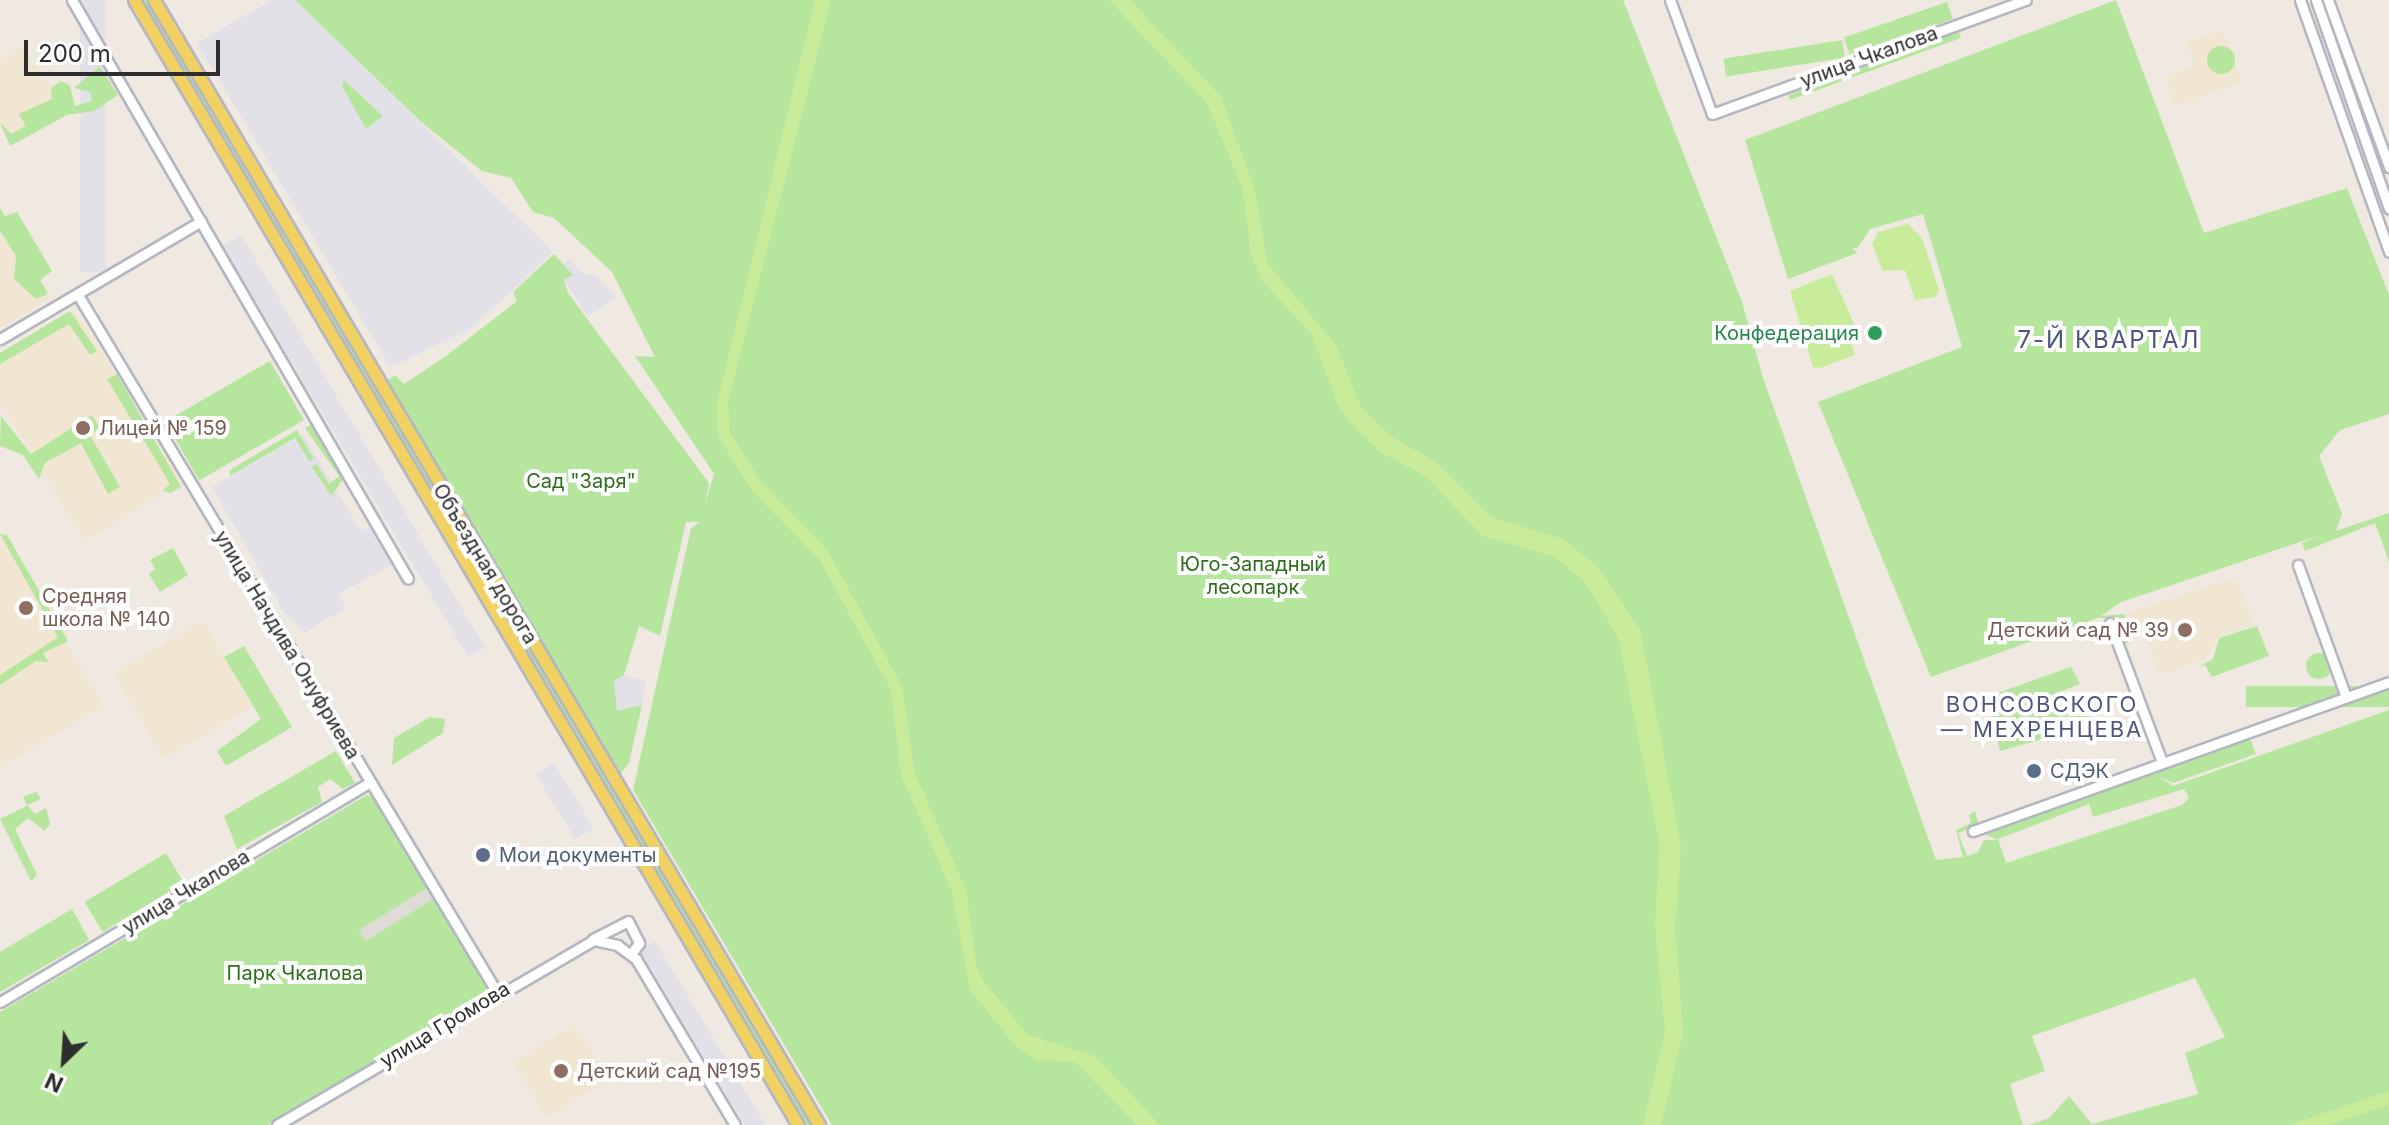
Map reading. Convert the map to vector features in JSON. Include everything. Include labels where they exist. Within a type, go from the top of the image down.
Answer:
[{"type":"main road","name":"Объездная дорога","points":[[134,0],[798,1125]]},
{"type":"main road","name":"Объездная дорога","points":[[154,0],[819,1125]]},
{"type":"street","points":[[72,0],[408,579]]},
{"type":"street","name":"улица Чкалова","points":[[1670,0],[1712,114],[2000,4],[2026,0]]},
{"type":"street","points":[[2300,0],[2389,252]]},
{"type":"street","points":[[2316,0],[2389,209]]},
{"type":"street","points":[[2328,0],[2389,167]]},
{"type":"street","points":[[0,339],[201,221]]},
{"type":"street","name":"улица Начдива Онуфриева","points":[[78,295],[498,994]]},
{"type":"street","points":[[2298,565],[2346,697]]},
{"type":"street","points":[[2110,623],[2162,762]]},
{"type":"street","points":[[1973,831],[2389,682]]},
{"type":"street","name":"улица Чкалова","points":[[0,1002],[371,782]]},
{"type":"street","name":"улица Громова","points":[[277,1125],[590,940],[628,921],[639,943],[631,954]]},
{"type":"street","points":[[590,940],[617,945],[631,954],[735,1125]]},
{"type":"shaded area","points":[[80,0],[105,0],[105,272],[80,272]]},
{"type":"shaded area","points":[[272,0],[295,0],[553,252],[471,329],[391,367],[197,43]]},
{"type":"shaded area","points":[[2223,30],[2242,82],[2175,106],[2165,77],[2195,66],[2187,42]]},
{"type":"shaded area","points":[[22,47],[64,107],[9,141],[0,128],[0,61]]},
{"type":"shaded area","points":[[0,211],[52,297],[0,328]]},
{"type":"shaded area","points":[[241,235],[485,648],[468,657],[222,246]]},
{"type":"shaded area","points":[[571,259],[582,273],[599,277],[617,297],[588,317],[564,280],[572,275],[564,264]]},
{"type":"shaded area","name":"Лицей № 159","points":[[75,310],[183,481],[85,541],[0,403],[0,354]]},
{"type":"shaded area","points":[[303,434],[361,531],[371,526],[393,564],[338,595],[346,608],[304,633],[285,614],[212,487]]},
{"type":"shaded area","points":[[0,531],[69,635],[64,638],[104,706],[0,767]]},
{"type":"shaded area","name":"Детский сад № 39","points":[[2237,577],[2254,625],[2217,637],[2206,659],[2159,675],[2145,634],[2132,639],[2124,614]]},
{"type":"shaded area","points":[[203,621],[252,707],[163,758],[114,672]]},
{"type":"shaded area","points":[[621,674],[646,681],[642,705],[617,711],[614,681]]},
{"type":"shaded area","points":[[554,763],[594,829],[576,840],[536,774]]},
{"type":"shaded area","points":[[428,887],[435,898],[365,941],[358,930]]},
{"type":"shaded area","points":[[655,941],[765,1124],[745,1125],[640,950]]},
{"type":"shaded area","name":"Детский сад №195","points":[[575,1025],[608,1080],[546,1117],[513,1062]]},
{"type":"green space","points":[[141,0],[147,0],[814,1125],[805,1125]]},
{"type":"green space","name":"Юго-Западный лесопарк","points":[[295,0],[1623,0],[1742,302],[1763,378],[1936,860],[1963,857],[1956,830],[1971,823],[1969,815],[1975,811],[1979,825],[1958,833],[1967,856],[1978,852],[1984,840],[1997,840],[1981,832],[2249,736],[2256,754],[2173,783],[2159,777],[2173,786],[2389,710],[2389,1125],[2028,1125],[2049,1118],[2069,1096],[2092,1124],[2198,1094],[2185,1053],[2225,1037],[2195,978],[2032,1036],[2045,1071],[2010,1084],[2023,1125],[832,1125],[633,790],[691,528],[700,522],[686,522],[660,636],[639,626],[624,675],[614,681],[617,711],[642,705],[629,763],[620,774],[388,380],[395,375],[404,384],[446,356],[517,301],[513,292],[554,254],[573,275],[564,280],[568,293],[709,483],[705,504],[714,474],[635,356],[655,357],[612,272],[554,218],[533,212],[511,178],[482,171],[420,121]],"holes":[[[2184,789],[2189,798],[2182,805],[2006,863],[1998,839],[2089,804],[2093,817]]]},
{"type":"green space","points":[[815,0],[831,0],[728,402],[730,432],[761,482],[826,548],[902,686],[915,773],[966,890],[977,968],[984,982],[1028,1035],[1095,1056],[1160,1125],[1137,1125],[1075,1062],[1039,1060],[1018,1049],[970,990],[952,892],[901,775],[891,690],[819,559],[753,492],[718,436],[716,408]]},
{"type":"green space","points":[[1109,0],[1130,0],[1221,97],[1254,187],[1268,264],[1336,345],[1361,407],[1392,437],[1437,463],[1491,517],[1563,539],[1600,569],[1640,629],[1681,846],[1675,928],[1683,1033],[1661,1125],[1643,1125],[1665,1032],[1655,924],[1660,845],[1618,637],[1585,582],[1555,557],[1483,536],[1426,477],[1382,453],[1355,428],[1338,405],[1311,333],[1262,281],[1251,254],[1243,190],[1207,103]]},
{"type":"green space","points":[[2116,0],[2204,233],[2347,188],[2389,295],[2389,414],[2340,430],[2319,456],[2342,514],[2336,531],[2389,513],[2389,562],[2375,523],[2305,551],[2302,543],[2324,534],[2121,602],[2101,616],[2124,614],[2131,636],[2126,645],[2118,617],[2098,618],[1931,677],[1818,402],[1962,347],[1923,214],[1870,229],[1857,249],[1852,247],[1857,253],[1788,279],[1745,140]]},
{"type":"green space","points":[[1947,2],[1953,19],[1850,55],[1844,37]]},
{"type":"green space","points":[[1958,29],[1961,38],[1790,100],[1788,95]]},
{"type":"green space","points":[[1842,40],[1845,58],[1726,77],[1723,59]]},
{"type":"green space","points":[[2221,46],[2231,50],[2235,60],[2231,70],[2221,74],[2211,70],[2207,60],[2211,50]]},
{"type":"green space","points":[[100,66],[118,95],[94,111],[67,115],[10,146],[0,122],[11,134],[26,126],[19,114],[52,99],[51,88],[61,81],[70,86],[75,106],[92,101],[90,92],[74,88]]},
{"type":"green space","points":[[344,80],[383,116],[366,129],[342,86]]},
{"type":"green space","points":[[0,208],[5,216],[17,212],[52,271],[40,280],[48,294],[36,299],[14,279],[16,256],[0,231]]},
{"type":"green space","points":[[1908,224],[1922,238],[1939,290],[1935,297],[1915,300],[1905,270],[1883,271],[1872,244],[1878,232]]},
{"type":"green space","points":[[1832,274],[1854,324],[1847,329],[1855,355],[1820,368],[1813,367],[1790,291]]},
{"type":"green space","points":[[70,311],[97,351],[90,355],[69,324],[0,364],[0,353]]},
{"type":"green space","points":[[270,361],[304,420],[199,480],[165,422]]},
{"type":"green space","points":[[117,374],[181,487],[170,493],[163,490],[170,484],[107,379]]},
{"type":"green space","points":[[92,415],[100,428],[90,435],[120,487],[108,494],[81,443],[45,463],[39,479],[23,455],[0,446],[1,416],[31,454]]},
{"type":"green space","points":[[313,423],[345,477],[331,496],[312,467],[317,464],[329,484],[339,476],[305,428]]},
{"type":"green space","points":[[297,430],[314,459],[309,461],[295,438],[230,476],[230,470]]},
{"type":"green space","points":[[0,534],[7,535],[68,641],[43,653],[48,662],[36,661],[0,685],[0,675],[58,637]]},
{"type":"green space","points":[[173,548],[188,575],[160,592],[149,574],[155,569],[150,560]]},
{"type":"green space","points":[[2257,626],[2269,656],[2212,677],[2205,665],[2198,667],[2213,659],[2219,638]]},
{"type":"green space","points":[[244,646],[292,727],[226,766],[217,751],[261,719],[224,657]]},
{"type":"green space","points":[[2319,653],[2329,656],[2332,666],[2329,676],[2319,679],[2309,676],[2306,666],[2309,656]]},
{"type":"green space","points":[[2071,667],[2080,684],[2049,696],[2057,713],[2089,702],[2092,725],[2000,751],[1986,697]]},
{"type":"green space","points":[[2246,686],[2389,686],[2389,707],[2246,707]]},
{"type":"green space","points":[[430,717],[445,719],[443,733],[392,765],[394,738]]},
{"type":"green space","points":[[336,751],[355,783],[343,789],[330,779],[318,787],[322,802],[237,849],[224,816]]},
{"type":"green space","points":[[36,792],[41,799],[27,805],[35,814],[46,808],[50,824],[45,831],[28,818],[15,829],[37,875],[31,881],[0,819],[27,806],[23,797]]},
{"type":"green space","name":"Парк Чкалова","points":[[367,795],[376,798],[487,986],[485,994],[268,1125],[0,1125],[0,1012]]},
{"type":"green space","points":[[166,853],[184,883],[103,932],[85,902]]},
{"type":"green space","points":[[72,909],[89,940],[0,992],[0,952]]},
{"type":"green space","points":[[2389,1091],[2389,1105],[2328,1125],[2289,1125]]},
{"type":"place","name":"Конфедерация","points":[[1875,333]]},
{"type":"place","name":"Лицей № 159","points":[[83,428]]},
{"type":"place","name":"Средняя школа № 140","points":[[26,608]]},
{"type":"place","name":"Детский сад № 39","points":[[2185,630]]},
{"type":"place","name":"СДЭК","points":[[2034,771]]},
{"type":"place","name":"Мои документы","points":[[483,855]]},
{"type":"place","name":"Детский сад №195","points":[[561,1071]]},
{"type":"district","name":"7-Й КВАРТАЛ","points":[[2109,340]]},
{"type":"district","name":"ВОНСОВСКОГО — МЕХРЕНЦЕВА","points":[[2042,716]]},
{"type":"park label","name":"Сад \"Заря\"","points":[[581,481]]}]
